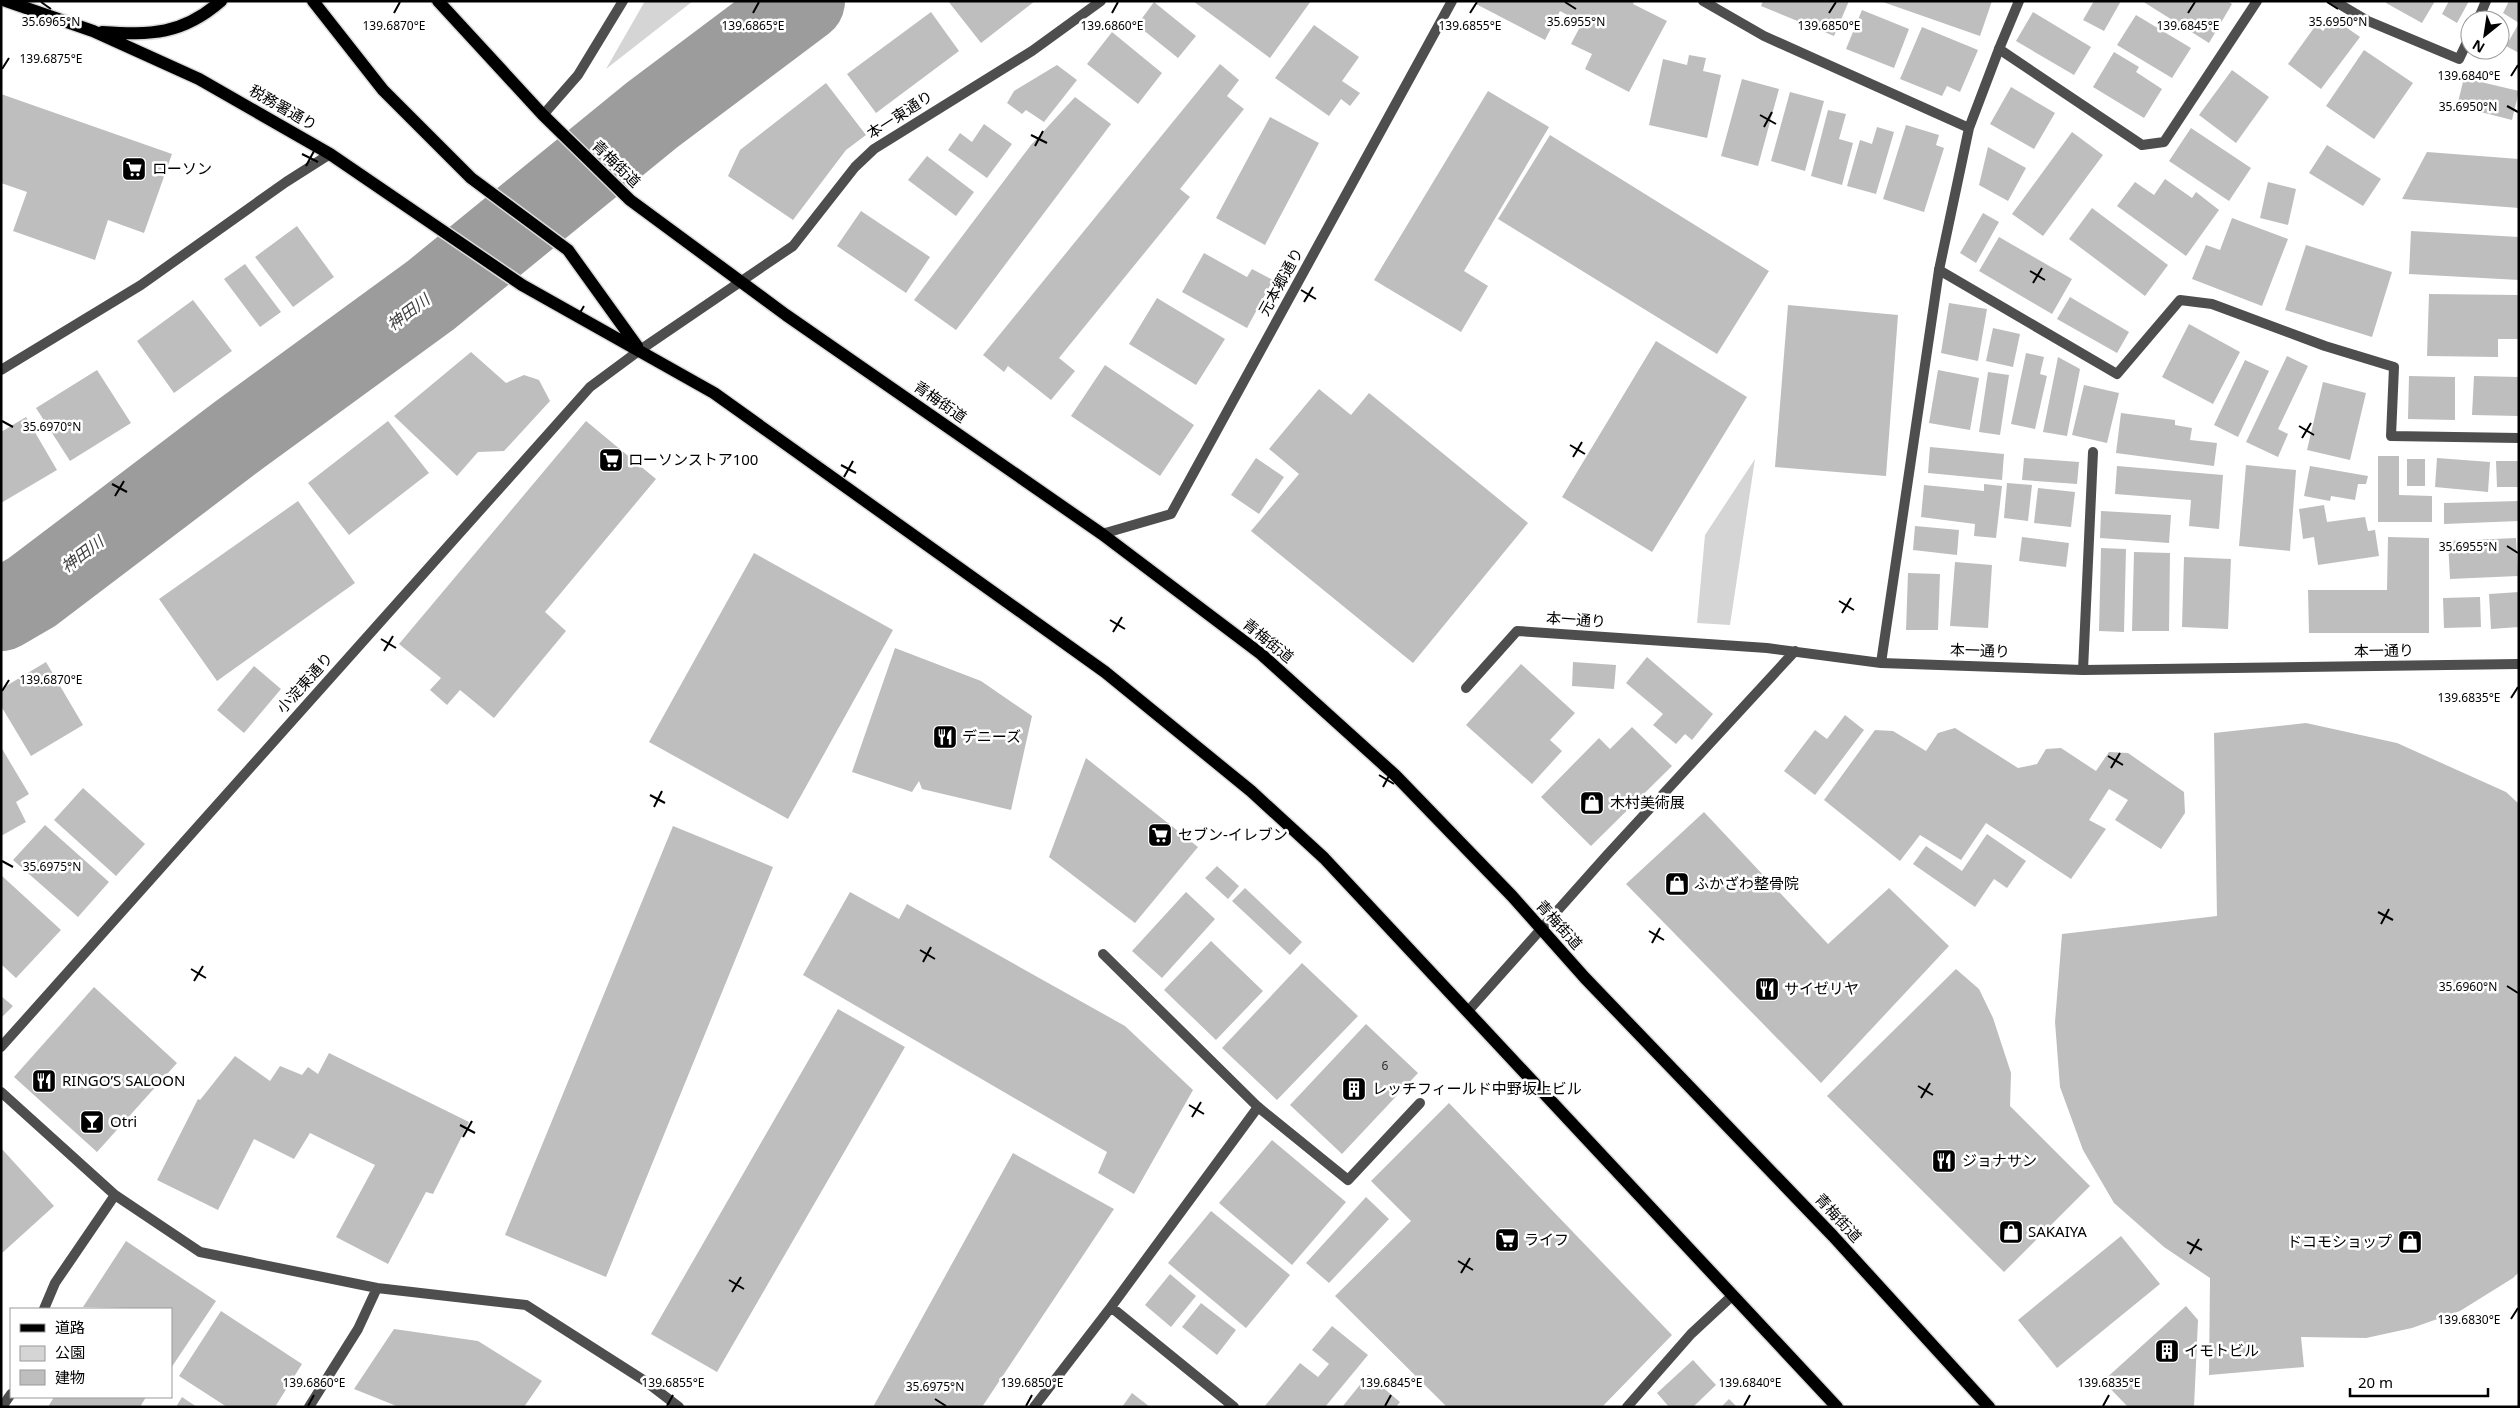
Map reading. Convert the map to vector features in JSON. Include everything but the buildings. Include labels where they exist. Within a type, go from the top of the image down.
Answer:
[{"type":"main road","name":"税務署通り","points":[[6,1],[93,31],[199,79],[330,154],[423,215],[522,285],[640,350]]},
{"type":"main road","points":[[93,31],[142,35],[164,33],[186,25],[221,1]]},
{"type":"main road","points":[[313,1],[383,90],[471,178],[568,250],[640,350],[714,393],[1105,672],[1251,791],[1324,858],[1837,1407]]},
{"type":"main road","name":"青梅街道","points":[[438,1],[543,115],[630,200],[741,283],[1102,534],[1261,654],[1373,755],[1512,896],[1542,931],[1833,1236],[1989,1407]]},
{"type":"street","points":[[543,115],[578,75],[623,1]]},
{"type":"street","name":"本一東通り","points":[[640,350],[793,246],[855,168],[874,149],[1032,51],[1101,1]]},
{"type":"street","name":"元本郷通り","points":[[1102,534],[1172,514],[1452,1]]},
{"type":"street","points":[[1703,1],[1764,36],[1969,128]]},
{"type":"street","points":[[1881,663],[1939,270],[1969,128],[1998,49],[2019,1]]},
{"type":"street","points":[[1998,49],[2142,145],[2164,142],[2257,1]]},
{"type":"street","points":[[2334,1],[2368,21],[2459,59],[2460,57]]},
{"type":"street","points":[[1,370],[141,285],[278,188],[330,154]]},
{"type":"street","points":[[1939,270],[2117,374],[2180,300],[2212,304],[2325,346],[2394,367],[2391,436],[2519,438]]},
{"type":"street","name":"小淀東通り","points":[[1,1047],[590,387],[640,350]]},
{"type":"street","points":[[2083,670],[2093,452]]},
{"type":"street","name":"本一通り","points":[[1466,688],[1517,632],[1795,651],[1881,663],[2083,670],[2519,664]]},
{"type":"street","points":[[1468,1011],[1542,931],[1601,862],[1795,651]]},
{"type":"street","points":[[1103,954],[1258,1107],[1348,1180],[1420,1103]]},
{"type":"street","points":[[1,1092],[116,1195],[200,1252],[377,1288],[526,1305],[645,1381],[679,1407]]},
{"type":"street","points":[[1034,1407],[1111,1307],[1258,1107]]},
{"type":"street","points":[[44,1308],[55,1282],[116,1195]]},
{"type":"street","points":[[309,1407],[358,1329],[377,1288]]},
{"type":"street","points":[[1627,1407],[1691,1334],[1732,1295]]},
{"type":"street","points":[[1111,1307],[1234,1407]]},
{"type":"street","points":[[2,1407],[10,1395]]},
{"type":"green space","points":[[645,1],[693,1],[606,69]]},
{"type":"green space","points":[[1755,459],[1730,625],[1697,623],[1705,535]]},
{"type":"waterway","name":"神田川","points":[[1,610],[32,592],[239,435],[431,295],[652,115],[804,1]]},
{"type":"place","name":"ローソン","points":[[134,169]]},
{"type":"place","name":"ローソンストア100","points":[[611,460]]},
{"type":"place","name":"デニーズ","points":[[945,737]]},
{"type":"place","name":"木村美術展","points":[[1592,803]]},
{"type":"place","name":"セブン-イレブン","points":[[1160,835]]},
{"type":"place","name":"ふかざわ整骨院","points":[[1677,884]]},
{"type":"place","name":"サイゼリヤ","points":[[1767,989]]},
{"type":"place","name":"RINGO’S SALOON","points":[[44,1081]]},
{"type":"place","name":"レッチフィールド中野坂上ビル","points":[[1354,1089]]},
{"type":"place","name":"Otri","points":[[92,1122]]},
{"type":"place","name":"ジョナサン","points":[[1944,1161]]},
{"type":"place","name":"SAKAIYA","points":[[2011,1232]]},
{"type":"place","name":"ライフ","points":[[1507,1240]]},
{"type":"place","name":"ドコモショップ","points":[[2410,1242]]},
{"type":"place","name":"イモトビル","points":[[2167,1351]]}]
